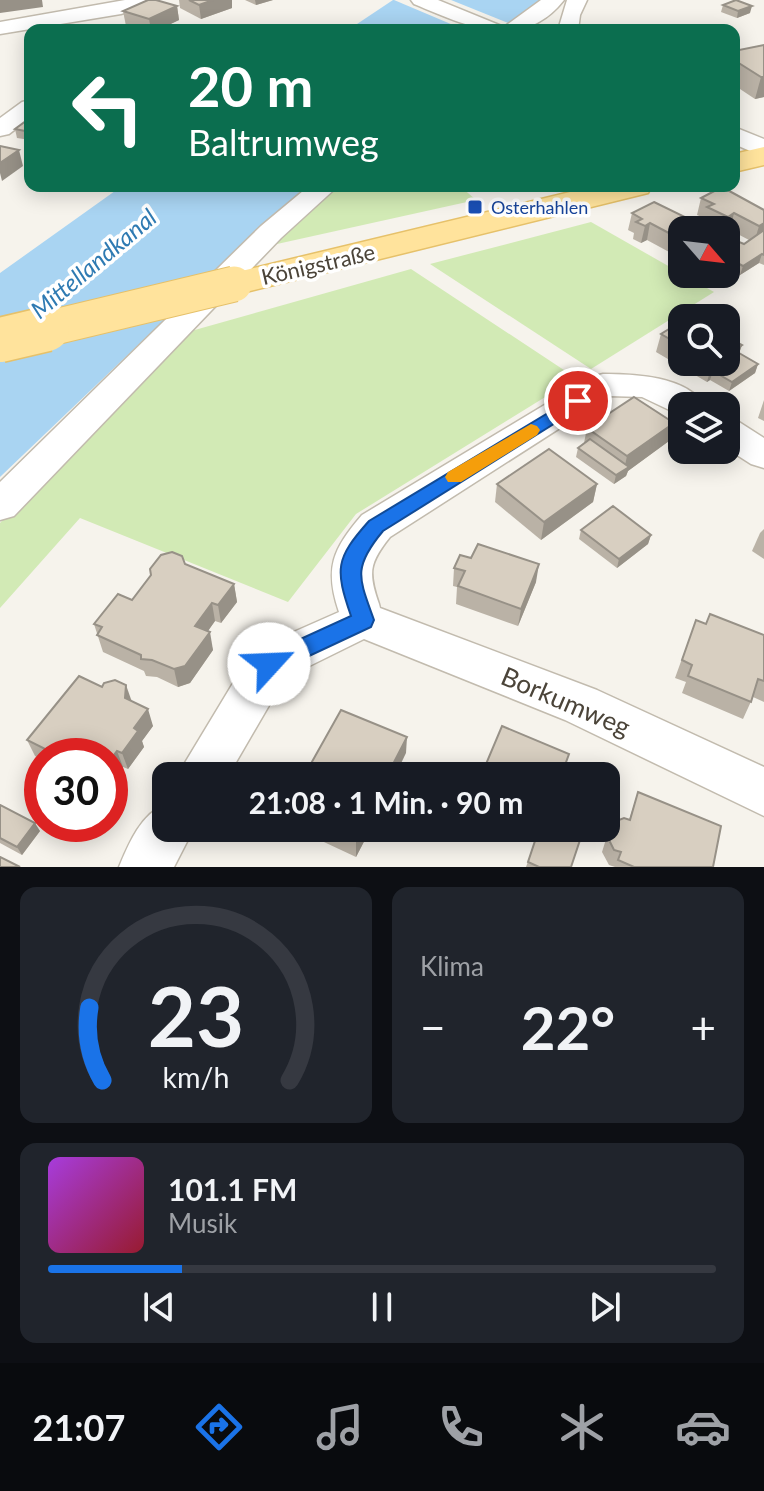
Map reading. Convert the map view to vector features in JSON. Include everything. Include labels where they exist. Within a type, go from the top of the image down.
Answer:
[{"type":"main road","points":[[740,162],[764,156]]},
{"type":"main road","name":"Königstraße","points":[[0,340],[611,192]]},
{"type":"street","points":[[24,24],[121,8],[145,0]]},
{"type":"street","points":[[421,0],[480,24]]},
{"type":"street","points":[[520,24],[554,0]]},
{"type":"street","points":[[569,24],[577,0]]},
{"type":"street","points":[[108,24],[121,8]]},
{"type":"street","points":[[0,28],[24,24]]},
{"type":"street","points":[[0,129],[24,111]]},
{"type":"street","points":[[740,137],[764,149]]},
{"type":"street","points":[[0,506],[260,243],[318,192]]},
{"type":"street","points":[[210,762],[269,664],[363,620],[350,580],[355,550],[376,526],[603,385],[648,386],[668,396]]},
{"type":"street","points":[[740,440],[764,455]]},
{"type":"street","name":"Borkumweg","points":[[363,620],[581,705],[764,792]]},
{"type":"street","points":[[145,867],[160,842]]},
{"type":"green space","points":[[332,192],[467,192],[476,200],[268,246]]},
{"type":"green space","points":[[591,222],[668,266],[668,288],[707,288],[714,292],[695,304],[668,304],[668,321],[591,369],[430,264]]},
{"type":"green space","points":[[411,269],[576,378],[356,514],[288,602],[80,518],[0,608],[0,523],[177,335]]},
{"type":"water","points":[[393,0],[542,0],[509,24],[357,24]]},
{"type":"water","name":"Mittellandkanal","points":[[114,192],[303,192],[249,239],[0,477],[0,273]]},
{"type":"pier","points":[[394,0],[451,0],[511,24],[451,24]]},
{"type":"building","points":[[148,0],[177,6],[149,19],[123,11]]},
{"type":"building","points":[[189,0],[213,0],[199,5]]},
{"type":"building","points":[[736,0],[752,6],[738,11],[723,5]]},
{"type":"building","points":[[764,45],[764,77],[740,64],[740,50]]},
{"type":"building","points":[[0,146],[19,150],[0,163]]},
{"type":"building","points":[[712,192],[731,192],[764,210],[764,223],[759,226],[734,213],[726,216],[707,207],[714,204],[701,198]]},
{"type":"building","points":[[654,202],[683,216],[668,216],[668,233],[650,223],[645,226],[636,222],[642,219],[632,213]]},
{"type":"building","points":[[764,230],[764,255],[743,266],[740,264],[740,242],[744,244]]},
{"type":"building","points":[[740,354],[758,364],[732,382],[722,376],[740,376]]},
{"type":"building","points":[[634,397],[668,419],[668,427],[627,456],[587,428]]},
{"type":"building","points":[[590,439],[629,467],[616,475],[578,448]]},
{"type":"building","points":[[549,449],[597,484],[544,522],[497,484]]},
{"type":"building","points":[[613,506],[651,535],[619,559],[581,530]]},
{"type":"building","points":[[478,544],[539,564],[521,609],[458,586],[465,571],[454,568],[460,555],[471,558]]},
{"type":"building","points":[[172,552],[182,556],[185,564],[234,584],[218,605],[212,603],[195,626],[210,632],[185,666],[174,669],[141,659],[141,655],[97,635],[102,627],[94,624],[118,594],[132,600],[151,575],[150,569],[161,555]]},
{"type":"building","points":[[710,614],[764,635],[764,681],[758,679],[751,702],[688,676],[692,665],[682,660],[696,620],[706,624]]},
{"type":"building","points":[[79,676],[102,687],[104,683],[115,680],[126,685],[125,698],[148,709],[134,728],[138,731],[128,745],[128,738],[29,738]]},
{"type":"building","points":[[341,710],[407,737],[394,762],[312,762]]},
{"type":"building","points":[[502,726],[569,754],[566,762],[487,762]]},
{"type":"building","points":[[638,792],[721,826],[713,867],[634,867],[618,860],[621,852],[614,850],[610,842],[620,842],[620,820],[630,820]]},
{"type":"building","points":[[0,805],[24,817],[24,838],[17,847],[0,838]]},
{"type":"building","points":[[535,842],[579,842],[571,867],[539,867],[528,862]]},
{"type":"building","points":[[0,857],[20,867],[0,867]]},
{"type":"slow traffic","points":[[455,477],[531,430]]},
{"type":"place","name":"Osterhahlen","points":[[475,207]]},
{"type":"route","points":[[269,664],[363,620],[350,580],[355,550],[376,526],[578,401]]}]
